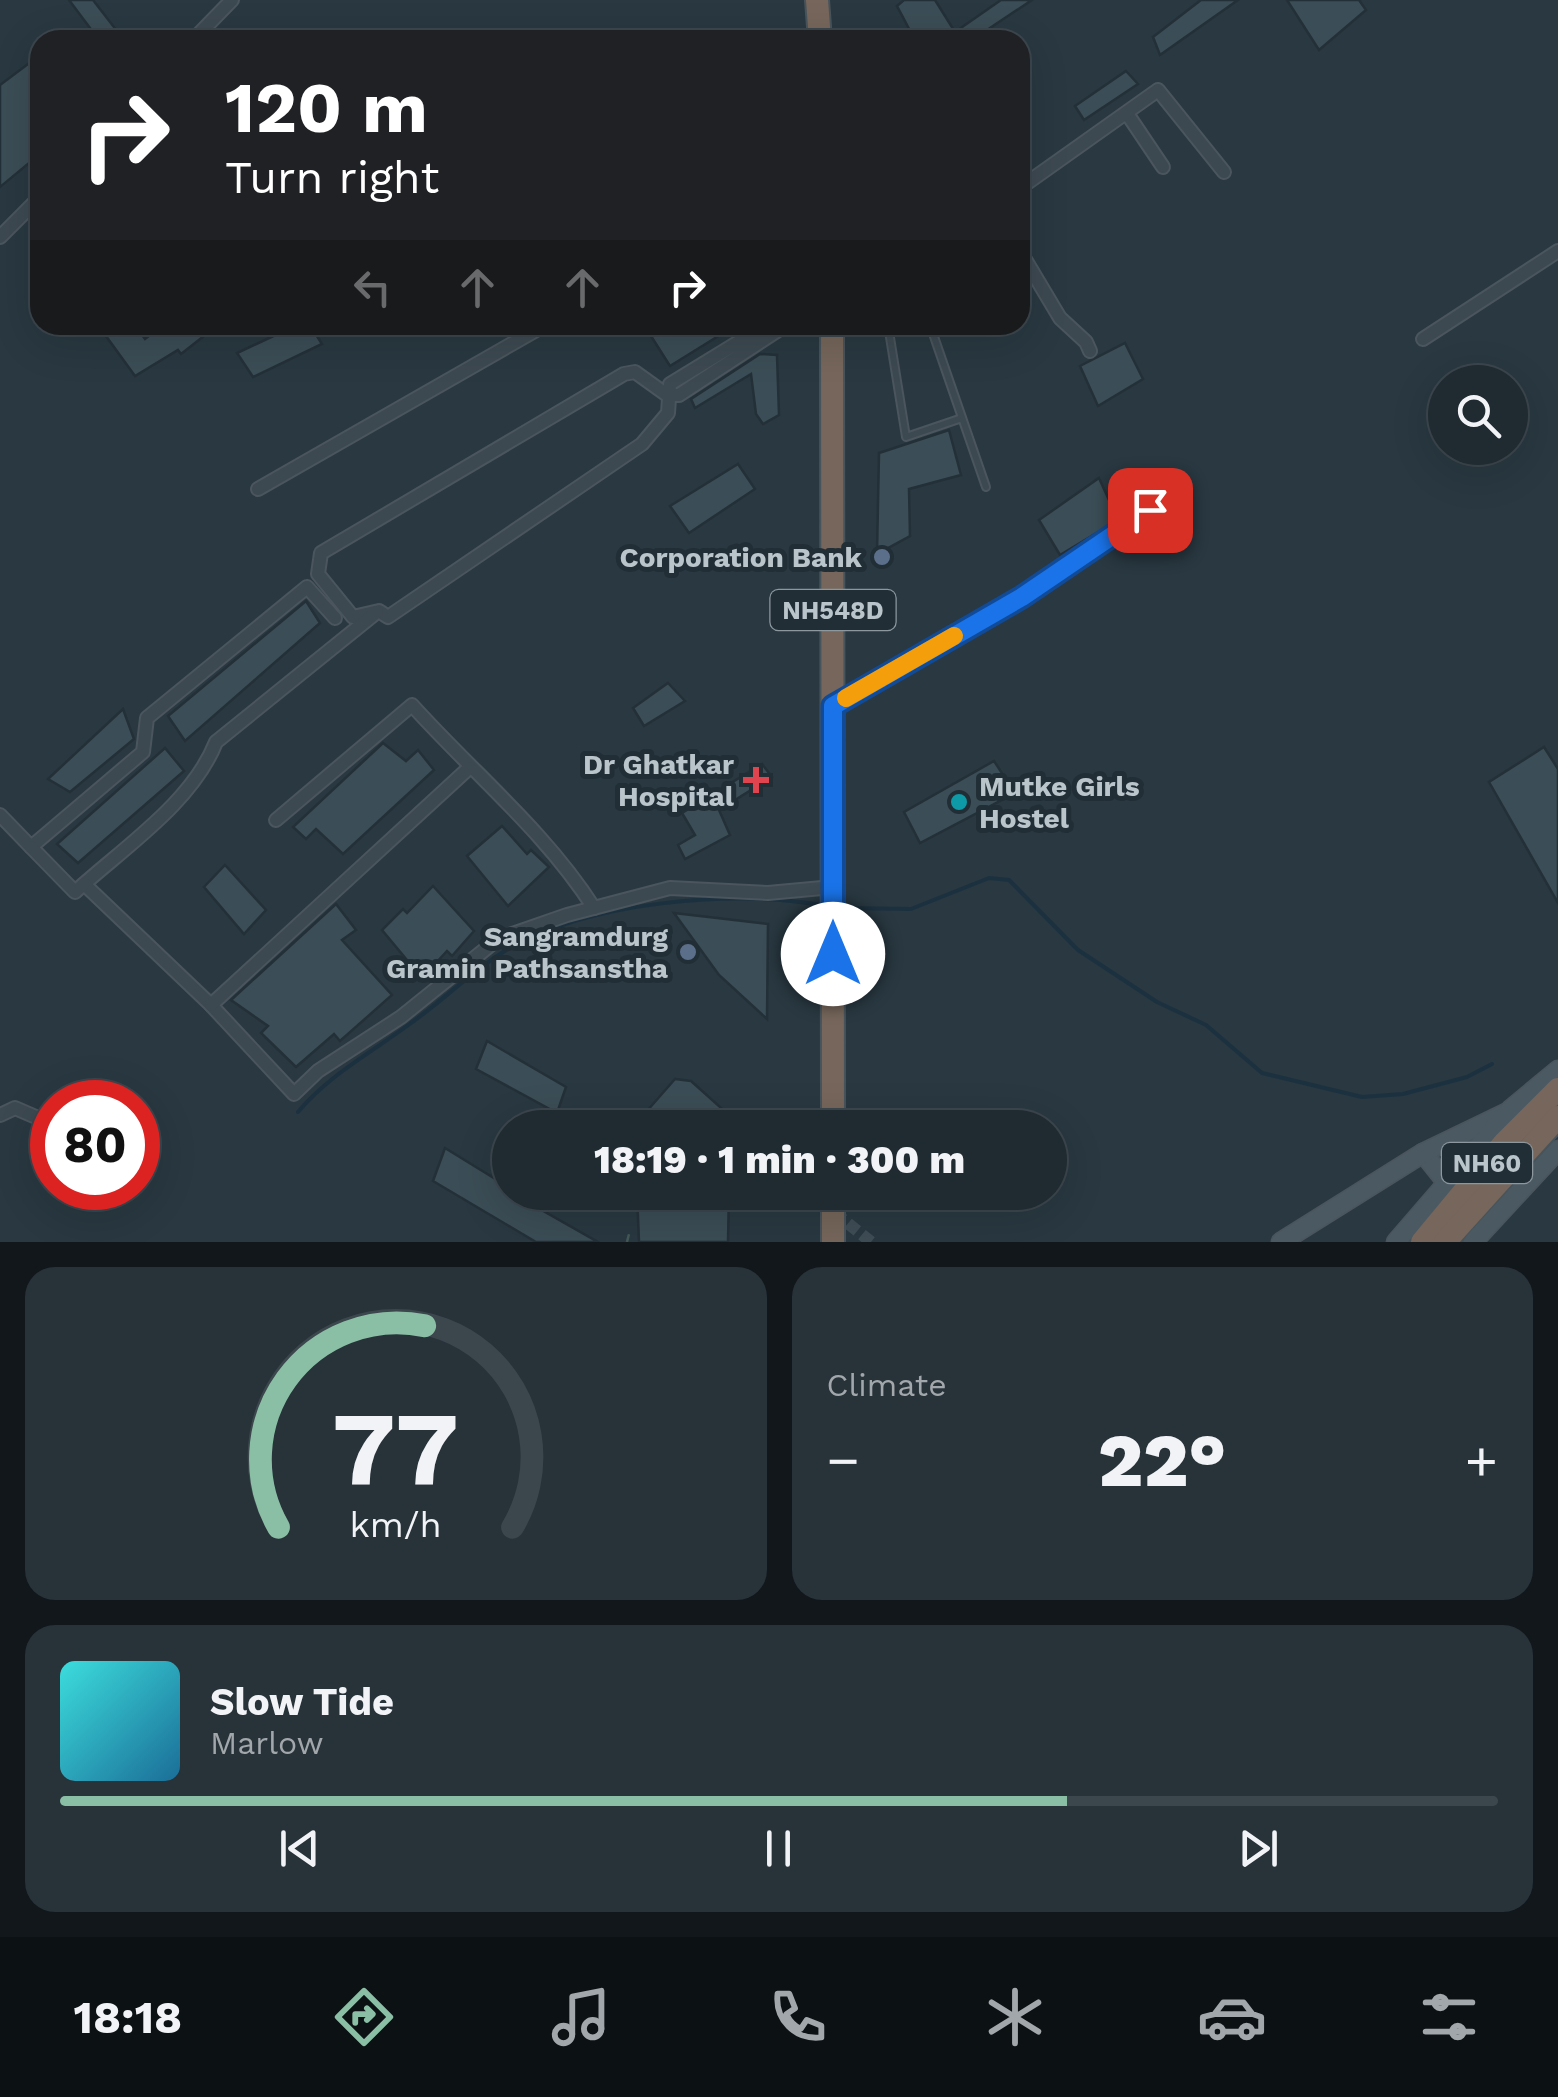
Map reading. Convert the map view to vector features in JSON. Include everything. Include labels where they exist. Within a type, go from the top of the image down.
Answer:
[{"type":"highway","points":[[817,0],[819,30]]},
{"type":"highway","name":"NH548D","points":[[832,335],[833,1110]]},
{"type":"highway","name":"NH60","points":[[1422,1242],[1504,1143],[1558,1089]]},
{"type":"highway","name":"NH60","points":[[1445,1242],[1558,1117]]},
{"type":"highway","points":[[833,1210],[833,1242]]},
{"type":"main road","points":[[1396,1242],[1508,1112],[1558,1070]]},
{"type":"main road","points":[[1281,1242],[1423,1153],[1508,1112]]},
{"type":"main road","points":[[1480,1239],[1558,1150]]},
{"type":"main road","points":[[1423,1153],[1447,1183]]},
{"type":"street","points":[[203,30],[232,0]]},
{"type":"street","points":[[1030,181],[1158,90],[1224,172]]},
{"type":"street","points":[[1128,115],[1163,167]]},
{"type":"street","points":[[0,237],[30,207]]},
{"type":"street","points":[[1423,339],[1558,251]]},
{"type":"street","points":[[1030,267],[1060,318],[1086,342],[1090,351]]},
{"type":"street","points":[[258,489],[528,335]]},
{"type":"street","points":[[667,395],[668,413],[642,444],[388,617],[378,611],[352,617],[318,574],[321,553],[624,374],[648,378],[667,395],[678,395],[759,347],[769,335]]},
{"type":"street","points":[[833,706],[1022,597],[1150,510]]},
{"type":"street","points":[[31,847],[143,752],[147,718],[308,588],[335,618]]},
{"type":"street","points":[[0,815],[62,883],[75,892],[188,788],[206,767],[216,742],[378,611]]},
{"type":"street","points":[[276,820],[412,705],[516,815],[533,826],[594,908]]},
{"type":"street","points":[[211,1005],[469,768]]},
{"type":"street","points":[[84,884],[211,1005],[294,1094],[318,1071],[401,1018],[498,940],[670,888],[768,893],[833,891]]},
{"type":"street","points":[[0,1116],[16,1108],[30,1114]]},
{"type":"lane","points":[[890,335],[906,437],[962,418]]},
{"type":"lane","points":[[933,335],[986,486]]},
{"type":"path","points":[[627,1242],[628,1234]]},
{"type":"building","points":[[69,0],[93,0],[116,30],[92,30]]},
{"type":"building","points":[[904,0],[935,0],[954,30],[910,30],[897,6]]},
{"type":"building","points":[[1001,0],[1032,0],[987,30],[958,30]]},
{"type":"building","points":[[1201,0],[1238,0],[1160,55],[1153,37]]},
{"type":"building","points":[[1287,0],[1359,0],[1366,10],[1319,50]]},
{"type":"building","points":[[30,62],[30,162],[0,187],[0,85]]},
{"type":"building","points":[[1126,71],[1138,84],[1084,120],[1075,106]]},
{"type":"building","points":[[105,335],[142,335],[145,339],[150,335],[205,335],[181,354],[178,350],[135,376]]},
{"type":"building","points":[[276,335],[316,335],[322,344],[253,377],[237,353]]},
{"type":"building","points":[[650,335],[720,335],[670,366]]},
{"type":"building","points":[[1125,343],[1143,379],[1098,406],[1080,366]]},
{"type":"building","points":[[760,354],[777,355],[779,415],[763,424],[756,414],[751,374],[695,408],[691,399]]},
{"type":"building","points":[[949,430],[961,475],[909,489],[910,536],[877,554],[879,453]]},
{"type":"building","points":[[738,464],[755,489],[689,533],[670,506]]},
{"type":"building","points":[[1099,478],[1118,520],[1060,555],[1039,520]]},
{"type":"building","points":[[306,601],[320,623],[185,741],[168,716]]},
{"type":"building","points":[[668,683],[685,701],[644,726],[633,708]]},
{"type":"building","points":[[123,709],[134,739],[70,792],[48,779]]},
{"type":"building","points":[[383,743],[406,761],[418,750],[434,770],[343,854],[316,829],[306,839],[293,827]]},
{"type":"building","points":[[1544,747],[1558,769],[1558,903],[1489,782]]},
{"type":"building","points":[[165,748],[184,771],[78,863],[57,844]]},
{"type":"building","name":"Mutke Girls Hostel","points":[[994,761],[1015,793],[920,843],[904,812]]},
{"type":"building","points":[[762,764],[772,777],[719,810],[730,835],[685,859],[678,845],[695,835],[682,813]]},
{"type":"building","points":[[502,826],[527,854],[531,850],[549,867],[508,906],[467,856]]},
{"type":"building","points":[[225,865],[266,910],[244,934],[204,887]]},
{"type":"building","points":[[433,886],[474,931],[452,956],[447,951],[422,978],[382,930],[403,909],[407,913]]},
{"type":"building","points":[[336,904],[356,930],[342,940],[392,995],[340,1041],[334,1034],[296,1067],[261,1033],[268,1026],[231,1000]]},
{"type":"building","points":[[674,913],[768,924],[767,1019],[719,975]]},
{"type":"building","points":[[487,1041],[566,1087],[558,1110],[551,1110],[476,1069]]},
{"type":"building","points":[[675,1079],[691,1081],[723,1110],[648,1110]]},
{"type":"building","points":[[445,1148],[492,1177],[492,1210],[542,1210],[598,1242],[536,1242],[433,1181]]},
{"type":"building","points":[[638,1210],[729,1210],[728,1242],[639,1242]]},
{"type":"waterway","points":[[842,908],[911,909],[989,878],[1009,880],[1078,950],[1157,1002],[1206,1025],[1262,1073],[1362,1097],[1403,1094],[1467,1077],[1492,1064]]},
{"type":"waterway","points":[[298,1112],[337,1075],[483,966],[541,933],[619,910],[662,903],[746,899],[822,905]]},
{"type":"tunnel","points":[[834,1212],[871,1242]]},
{"type":"slow traffic","points":[[846,698],[954,636]]},
{"type":"place","name":"Corporation Bank","points":[[882,557]]},
{"type":"place","name":"Dr Ghatkar Hospital","points":[[756,780]]},
{"type":"place","name":"Mutke Girls Hostel","points":[[959,802]]},
{"type":"place","name":"Sangramdurg Gramin Pathsanstha","points":[[688,952]]},
{"type":"route","points":[[833,954],[833,706],[1022,597],[1150,510]]}]
